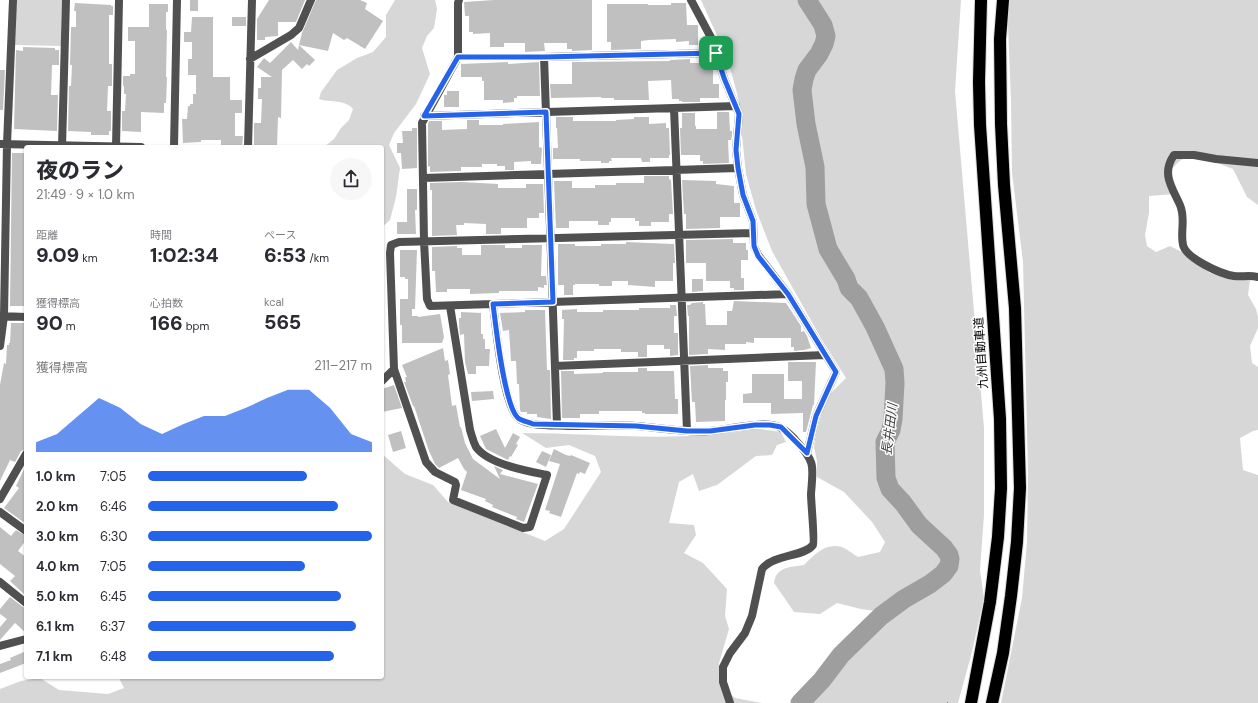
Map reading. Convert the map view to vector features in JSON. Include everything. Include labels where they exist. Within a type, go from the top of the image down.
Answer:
[{"type":"highway","name":"九州自動車道","points":[[971,703],[990,602],[998,537],[1001,488],[1000,419],[980,125],[979,75],[981,0]]},
{"type":"highway","points":[[992,703],[1003,653],[1017,542],[1020,488],[1015,308],[1004,185],[1001,124],[1000,39],[1003,0]]},
{"type":"street","points":[[0,346],[2,316],[3,144],[13,0]]},
{"type":"street","points":[[62,145],[66,0]]},
{"type":"street","points":[[116,145],[119,0]]},
{"type":"street","points":[[174,145],[177,0]]},
{"type":"street","points":[[248,145],[252,0]]},
{"type":"street","points":[[250,59],[291,35],[299,28],[311,0]]},
{"type":"street","points":[[460,0],[458,3],[458,57],[424,116],[422,123],[424,241],[427,299],[430,306],[788,294]]},
{"type":"street","points":[[690,0],[715,45],[724,78],[739,114],[736,150],[738,168],[743,195],[753,221],[754,246],[758,256],[788,294],[836,372],[816,416],[807,453]]},
{"type":"street","points":[[458,57],[544,57],[716,53]]},
{"type":"street","points":[[544,57],[557,425]]},
{"type":"street","points":[[424,116],[736,106]]},
{"type":"street","points":[[674,108],[687,431]]},
{"type":"street","points":[[3,144],[32,145]]},
{"type":"street","points":[[1258,163],[1174,154],[1169,161],[1167,178],[1183,211],[1183,246],[1188,253],[1213,270],[1223,274],[1258,277]]},
{"type":"street","points":[[423,178],[738,168]]},
{"type":"street","points":[[450,306],[472,440],[477,448],[488,458],[521,470],[547,475],[530,527],[523,528],[453,500],[456,485],[454,482],[435,472],[426,462],[394,369],[390,253],[392,245],[399,242],[424,241],[753,233]]},
{"type":"street","points":[[493,304],[506,390],[511,410],[519,419],[533,424],[636,426],[687,431],[710,431],[755,425],[776,426],[781,427],[807,453],[813,462],[811,503],[815,538],[814,542],[811,546],[804,550],[775,560],[762,569],[752,616],[745,633],[730,653],[723,667],[723,682],[730,703]]},
{"type":"street","points":[[2,316],[24,317]]},
{"type":"street","points":[[555,366],[825,355]]},
{"type":"street","points":[[384,379],[394,369]]},
{"type":"street","points":[[0,499],[24,457]]},
{"type":"street","points":[[0,512],[24,530]]},
{"type":"street","points":[[0,582],[24,601]]},
{"type":"street","points":[[0,646],[24,640]]},
{"type":"shaded area","points":[[16,0],[62,0],[61,46],[15,45]]},
{"type":"shaded area","points":[[395,0],[435,0],[437,9],[434,28],[427,36],[422,48],[430,74],[416,104],[394,133],[389,145],[400,168],[396,197],[390,220],[384,225],[384,145],[326,145],[334,139],[341,128],[349,120],[353,109],[342,102],[319,99],[321,92],[337,70],[357,58],[373,52],[386,37],[386,15]]},
{"type":"shaded area","points":[[701,0],[961,0],[955,91],[984,428],[984,515],[980,570],[984,598],[972,652],[958,703],[806,703],[819,687],[851,656],[890,613],[861,609],[837,603],[820,614],[794,612],[774,583],[775,578],[784,569],[804,565],[820,550],[830,546],[842,547],[858,557],[880,552],[885,542],[872,522],[844,492],[817,477],[817,461],[814,447],[816,433],[826,398],[846,378],[822,340],[772,251],[756,210],[746,174],[738,97],[728,60]]},
{"type":"shaded area","points":[[1007,0],[1258,0],[1258,205],[1247,197],[1233,169],[1200,158],[1187,158],[1181,160],[1172,169],[1174,194],[1149,196],[1149,213],[1145,235],[1147,246],[1156,252],[1170,246],[1190,256],[1210,273],[1250,280],[1248,295],[1256,309],[1258,317],[1258,328],[1250,346],[1252,363],[1258,367],[1258,430],[1240,438],[1243,470],[1258,475],[1258,703],[1001,703],[1022,598],[1027,542],[1028,473],[1023,262],[1012,173]]},
{"type":"shaded area","points":[[753,428],[781,432],[786,442],[777,445],[772,455],[756,456],[717,485],[699,491],[693,474],[679,482],[669,523],[694,525],[696,535],[684,553],[703,563],[727,589],[725,616],[729,629],[719,663],[721,687],[735,698],[762,703],[0,703],[0,689],[21,681],[34,679],[42,679],[59,690],[108,694],[124,688],[120,679],[384,679],[384,456],[405,474],[433,485],[448,502],[545,541],[564,529],[601,472],[595,456],[569,445],[546,448],[522,433],[667,437],[725,433]]},
{"type":"building","points":[[190,0],[198,0],[198,11],[190,11]]},
{"type":"building","points":[[269,0],[305,0],[296,22],[278,22],[278,36],[265,37],[265,40],[257,40],[257,19]]},
{"type":"building","points":[[316,0],[360,0],[367,3],[365,9],[383,21],[365,49],[347,38],[344,40],[333,33],[328,51],[299,45],[302,33]]},
{"type":"building","points":[[494,0],[592,0],[592,50],[572,51],[572,49],[567,49],[567,43],[544,43],[545,51],[525,52],[525,43],[504,43],[504,47],[490,47],[490,33],[473,34],[473,32],[469,32],[469,16],[465,16],[464,2]]},
{"type":"building","points":[[75,3],[113,6],[113,15],[109,15],[109,64],[112,64],[112,86],[108,86],[107,111],[111,111],[111,131],[109,131],[109,135],[91,135],[91,132],[68,131],[69,86],[71,86],[72,65],[70,65],[71,27],[76,27],[76,11],[74,11]]},
{"type":"building","points":[[671,3],[686,3],[687,25],[698,25],[698,45],[689,45],[689,41],[676,42],[676,39],[649,40],[641,41],[641,49],[611,50],[611,42],[607,42],[607,4],[671,5]]},
{"type":"building","points":[[149,4],[168,4],[168,12],[166,12],[167,77],[164,113],[141,112],[141,132],[122,131],[122,111],[125,111],[126,94],[124,94],[123,76],[135,74],[135,41],[128,41],[128,27],[149,27]]},
{"type":"building","points":[[192,17],[213,17],[213,77],[230,77],[230,100],[242,100],[242,113],[235,113],[235,136],[243,136],[242,145],[221,145],[221,140],[201,140],[201,142],[183,143],[182,119],[187,119],[188,106],[193,104],[193,94],[196,94],[196,75],[188,75],[188,59],[192,59],[192,42],[184,42],[184,32],[191,32]]},
{"type":"building","points":[[232,17],[246,17],[246,26],[232,26]]},
{"type":"building","points":[[291,42],[298,50],[299,45],[315,60],[309,66],[307,64],[302,69],[293,60],[282,70],[281,118],[278,117],[277,145],[254,145],[254,123],[261,123],[262,99],[258,99],[258,88],[261,88],[261,77],[272,77],[257,67],[264,58],[270,63]]},
{"type":"building","points":[[23,47],[55,48],[55,50],[59,50],[59,65],[52,65],[51,95],[58,95],[57,131],[14,129],[16,50],[23,51]]},
{"type":"building","points":[[690,59],[690,63],[713,63],[713,84],[719,84],[719,98],[700,98],[700,102],[682,102],[679,101],[679,99],[672,99],[671,80],[648,81],[649,100],[614,100],[614,98],[601,97],[551,98],[550,84],[572,84],[572,62],[670,61]]},
{"type":"building","points":[[508,62],[508,64],[539,62],[540,96],[517,96],[517,98],[514,98],[514,102],[503,103],[503,100],[484,100],[484,81],[482,81],[482,77],[461,77],[461,64]]},
{"type":"building","points":[[0,70],[5,70],[3,110],[0,110]]},
{"type":"building","points":[[447,91],[459,91],[459,107],[444,107],[444,95],[447,95]]},
{"type":"building","points":[[717,112],[729,112],[730,131],[732,131],[732,136],[731,140],[728,140],[729,163],[703,164],[703,161],[700,161],[700,155],[681,155],[680,128],[682,128],[682,113],[695,113],[696,129],[717,129]]},
{"type":"building","points":[[556,117],[573,117],[573,121],[616,121],[634,119],[634,117],[649,117],[649,124],[666,123],[666,128],[669,128],[669,158],[650,158],[650,162],[642,162],[641,158],[611,158],[612,161],[609,161],[609,163],[601,163],[601,161],[580,161],[580,159],[553,159],[553,148],[558,148]]},
{"type":"building","points":[[467,120],[479,120],[479,125],[539,122],[539,147],[542,148],[541,164],[531,164],[531,161],[514,162],[514,170],[505,170],[505,166],[497,166],[497,164],[482,164],[482,167],[461,167],[461,171],[430,172],[430,166],[428,167],[429,121],[442,121],[442,130],[467,129]]},
{"type":"building","points":[[412,128],[417,128],[417,168],[402,169],[401,153],[397,153],[397,143],[403,143],[402,131],[412,131]]},
{"type":"building","points":[[12,153],[24,153],[24,306],[10,306]]},
{"type":"building","points":[[644,176],[669,176],[669,179],[671,180],[673,214],[669,214],[669,222],[651,222],[651,226],[639,226],[639,221],[635,221],[635,218],[611,218],[609,225],[598,225],[598,221],[569,221],[569,228],[556,228],[554,181],[572,181],[572,188],[595,188],[595,185],[644,183]]},
{"type":"building","points":[[682,180],[716,181],[716,184],[734,186],[734,203],[740,203],[740,217],[720,217],[720,228],[686,229],[686,214],[684,214]]},
{"type":"building","points":[[461,182],[498,184],[498,188],[526,188],[526,184],[543,184],[544,213],[539,213],[539,218],[527,218],[527,228],[501,228],[501,234],[486,234],[486,224],[464,223],[464,225],[456,225],[457,235],[432,236],[432,190],[430,190],[430,183]]},
{"type":"building","points":[[407,189],[417,189],[417,210],[415,210],[416,234],[397,234],[397,222],[407,222]]},
{"type":"building","points":[[733,239],[733,243],[746,243],[746,250],[748,250],[748,260],[741,260],[741,278],[744,278],[744,290],[734,290],[734,288],[730,288],[730,281],[706,281],[706,263],[686,263],[686,240]]},
{"type":"building","points":[[626,242],[674,244],[675,263],[673,263],[673,281],[655,281],[655,287],[628,285],[628,281],[612,281],[612,286],[599,286],[599,284],[575,284],[573,285],[573,295],[564,295],[564,285],[558,285],[558,244],[575,244],[575,246],[601,246],[601,244],[626,244]]},
{"type":"building","points":[[481,245],[505,245],[505,248],[522,248],[522,245],[542,245],[541,276],[546,276],[547,285],[544,285],[544,288],[538,287],[538,291],[499,291],[499,293],[470,294],[470,289],[447,289],[447,292],[436,292],[435,271],[432,271],[432,247],[457,246],[457,248],[462,248],[462,255],[481,255]]},
{"type":"building","points":[[400,250],[417,250],[415,309],[412,309],[412,316],[418,317],[440,314],[444,337],[442,343],[402,343],[400,299],[408,299],[408,279],[405,279],[405,277],[400,277]]},
{"type":"building","points":[[692,279],[703,279],[703,291],[692,292]]},
{"type":"building","points":[[734,301],[786,303],[801,326],[801,332],[804,331],[807,336],[811,348],[794,351],[794,347],[791,347],[791,338],[754,338],[754,343],[746,342],[746,344],[725,344],[725,350],[708,349],[708,354],[689,355],[689,316],[687,305],[703,302],[703,304],[705,304],[706,325],[727,325],[727,311],[732,311]]},
{"type":"building","points":[[670,305],[676,305],[677,316],[674,316],[674,333],[678,333],[678,355],[670,356],[670,349],[664,349],[664,345],[647,345],[647,357],[638,357],[638,352],[621,352],[621,349],[594,349],[594,351],[577,351],[577,358],[574,358],[574,360],[563,360],[564,319],[562,319],[562,310],[577,309],[577,312],[603,312],[603,310],[670,308]]},
{"type":"building","points":[[525,310],[545,310],[547,370],[550,370],[551,419],[537,417],[537,414],[527,414],[527,412],[521,412],[520,410],[516,361],[511,361],[509,330],[503,331],[500,313],[525,312]]},
{"type":"building","points":[[461,312],[481,313],[481,334],[483,334],[483,339],[485,339],[485,349],[490,349],[489,366],[476,366],[476,374],[468,374],[465,362],[464,334],[460,335],[459,326]]},
{"type":"building","points":[[11,323],[24,323],[24,450],[21,451],[15,462],[10,460],[0,481],[0,385],[4,363],[6,364],[7,345],[10,343]]},
{"type":"building","points":[[443,348],[445,361],[448,360],[450,374],[448,375],[452,406],[456,405],[465,443],[473,459],[500,479],[494,466],[503,470],[500,474],[538,484],[524,522],[516,519],[517,517],[492,507],[493,505],[485,501],[486,499],[461,490],[467,472],[458,458],[439,468],[435,464],[404,382],[406,382],[405,377],[407,377],[402,365]]},
{"type":"building","points":[[788,362],[816,362],[814,405],[806,432],[803,432],[803,413],[771,414],[771,403],[743,403],[743,394],[752,393],[752,374],[784,374],[784,399],[802,399],[802,381],[788,381]]},
{"type":"building","points":[[708,365],[708,368],[723,368],[723,371],[728,371],[728,382],[726,382],[725,421],[696,422],[695,402],[692,402],[690,366]]},
{"type":"building","points":[[638,368],[647,368],[647,371],[674,371],[675,399],[678,399],[678,414],[645,414],[642,413],[642,411],[599,411],[599,414],[580,414],[580,418],[562,418],[561,371],[574,371],[574,374],[638,372]]},
{"type":"building","points":[[394,385],[402,408],[384,412],[384,388]]},
{"type":"building","points":[[493,391],[494,399],[472,401],[471,392]]},
{"type":"building","points":[[496,429],[505,448],[513,433],[520,437],[516,444],[518,445],[508,460],[486,449],[480,436]]},
{"type":"building","points":[[401,431],[406,448],[393,452],[388,435]]},
{"type":"building","points":[[554,449],[566,455],[571,455],[590,463],[585,474],[580,472],[579,474],[577,473],[561,517],[545,510],[560,464],[549,461]]},
{"type":"building","points":[[542,451],[551,455],[546,467],[536,462]]},
{"type":"building","points":[[24,469],[24,523],[4,508],[19,488],[16,486]]},
{"type":"building","points":[[0,527],[11,536],[16,530],[24,535],[24,543],[18,551],[24,556],[24,594],[10,581],[15,576],[0,564]]},
{"type":"building","points":[[10,597],[24,607],[24,631],[15,623],[0,640],[0,627],[7,619],[0,614],[0,609]]},
{"type":"building","points":[[24,652],[24,664],[0,673],[0,664],[11,660],[10,658]]},
{"type":"waterway","name":"長井田川","points":[[800,703],[822,680],[841,655],[881,616],[943,574],[949,566],[950,559],[944,548],[919,525],[903,503],[890,489],[886,478],[885,442],[891,430],[893,419],[895,383],[894,369],[875,327],[859,298],[849,288],[846,279],[828,249],[816,204],[815,167],[806,124],[802,90],[807,70],[819,54],[826,36],[823,25],[807,0]]},
{"type":"route","points":[[716,53],[724,78],[739,114],[736,150],[738,168],[743,195],[753,221],[754,246],[758,256],[788,294],[836,372],[816,416],[807,453],[781,427],[770,425],[755,425],[710,431],[687,431],[636,426],[533,424],[519,419],[511,410],[506,390],[493,304],[553,302],[546,112],[424,116],[458,57],[544,57],[716,53]]}]
